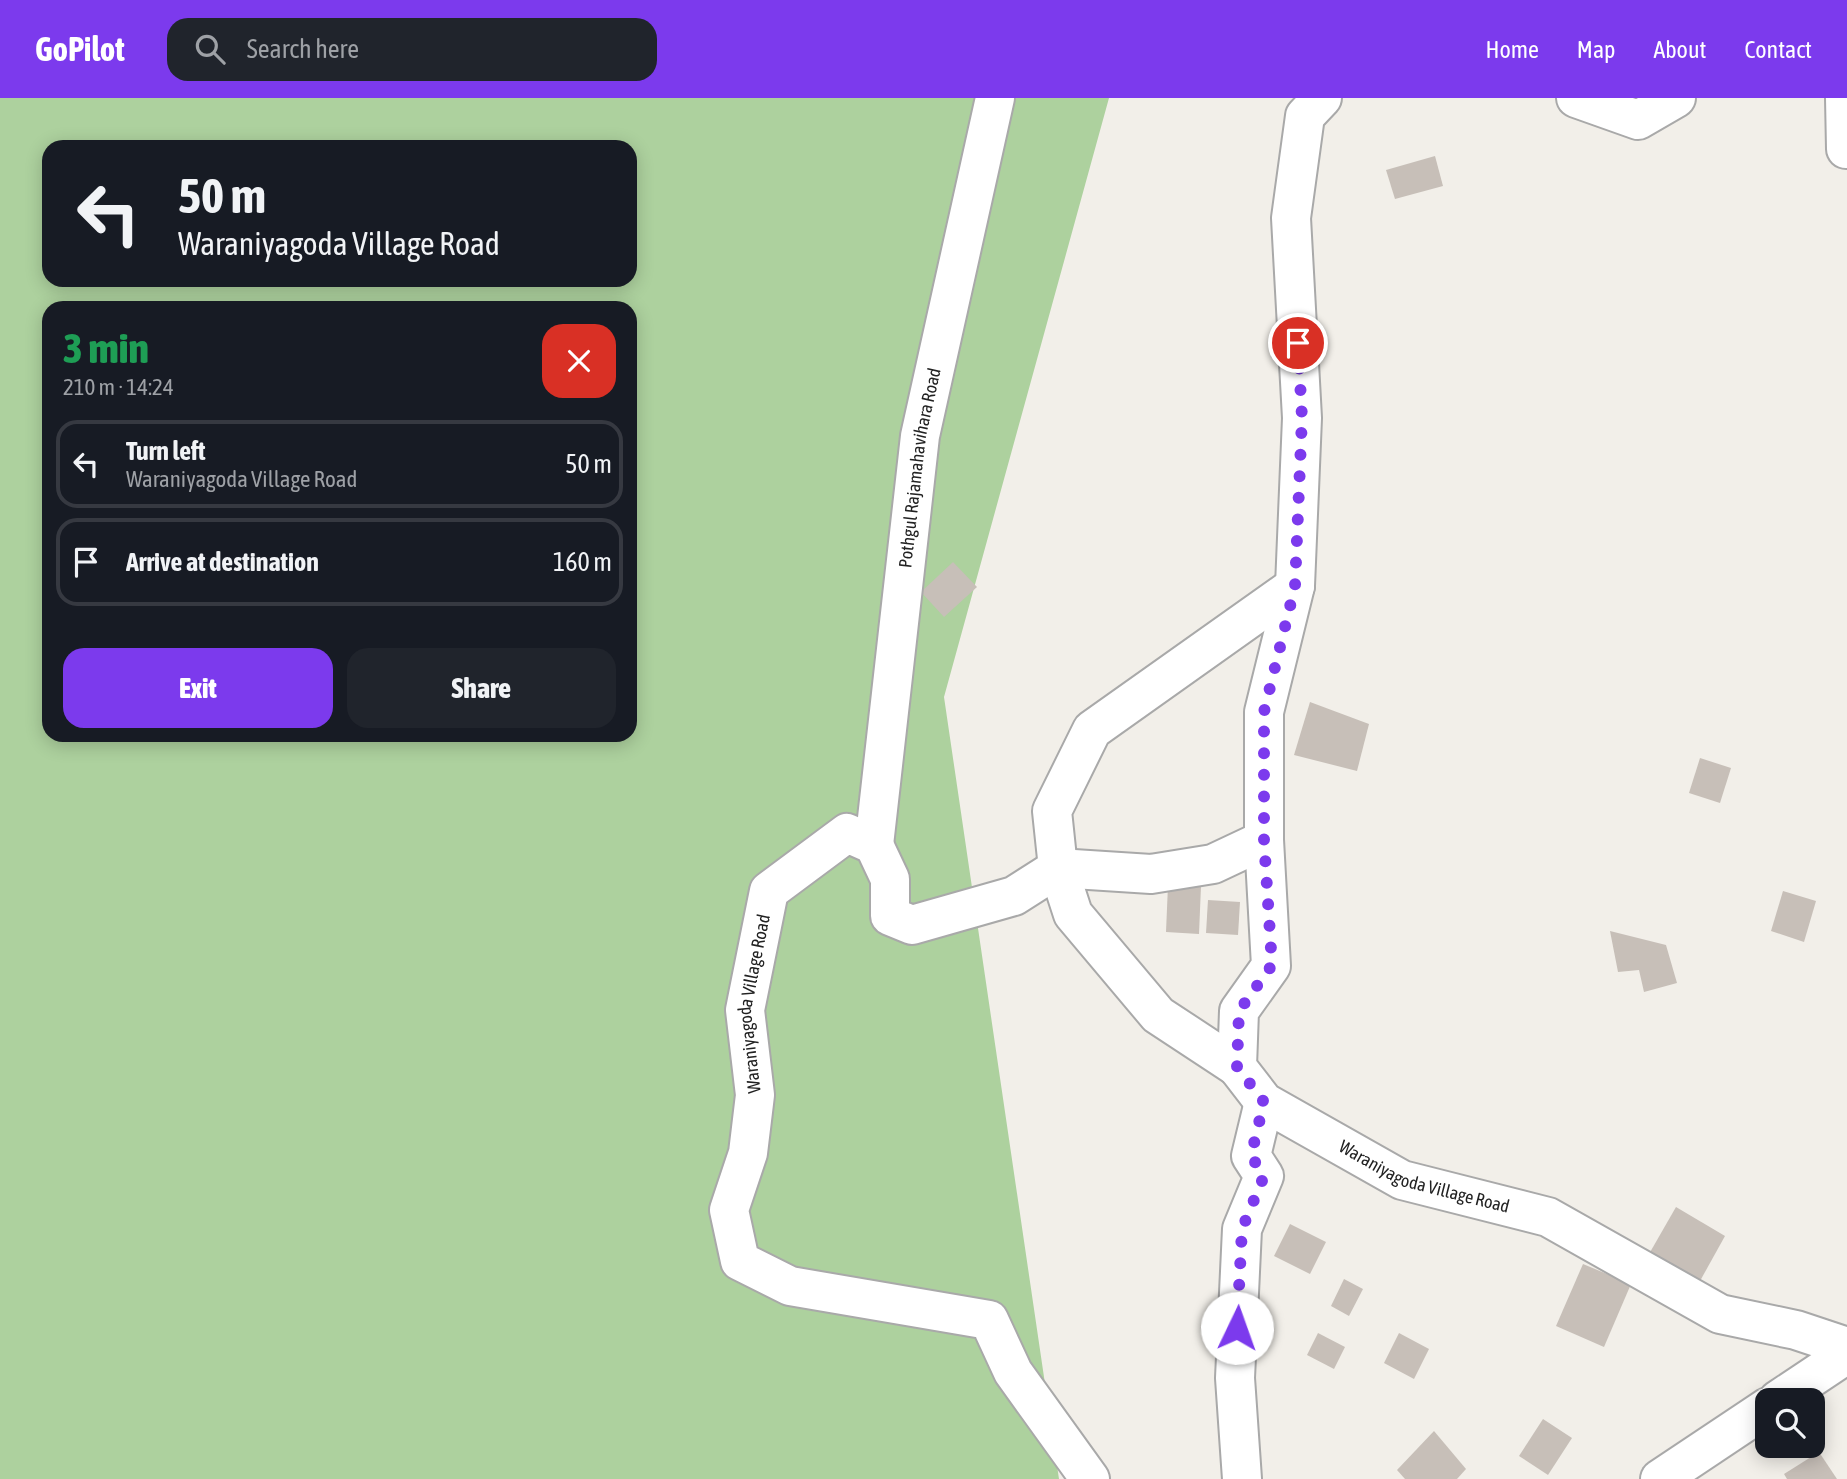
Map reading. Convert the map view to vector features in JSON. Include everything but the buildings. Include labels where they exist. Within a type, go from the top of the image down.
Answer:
[{"type":"street","name":"Pothgul Rajamahavihara Road","points":[[874,845],[920,436],[995,98]]},
{"type":"street","points":[[1237,1067],[1239,1011],[1272,965],[1264,840],[1264,712],[1295,586],[1302,418],[1291,218],[1305,116],[1322,98]]},
{"type":"street","points":[[1576,98],[1638,120],[1675,98]]},
{"type":"street","points":[[1845,98],[1846,149]]},
{"type":"street","name":"Waraniyagoda Village Road","points":[[1295,586],[1092,730],[1052,811],[1058,868],[1073,914],[1158,1015],[1237,1067],[1264,1102],[1402,1180],[1548,1217],[1720,1314],[1796,1330],[1847,1346]]},
{"type":"street","name":"Waraniyagoda Village Road","points":[[874,845],[847,833],[769,891],[745,1010],[755,1095],[748,1153],[729,1210],[740,1261],[790,1286],[989,1320],[1013,1373],[1090,1479]]},
{"type":"street","points":[[874,845],[890,879],[890,916],[912,925],[1014,896],[1058,868],[1151,874],[1213,864],[1264,840]]},
{"type":"street","points":[[1242,1479],[1235,1378],[1242,1229],[1264,1176],[1251,1156],[1264,1102]]},
{"type":"street","points":[[1796,1388],[1847,1354]]},
{"type":"street","points":[[1660,1479],[1755,1416]]},
{"type":"green space","points":[[0,98],[1109,98],[944,697],[1059,1479],[0,1479]]},
{"type":"route","points":[[1237,1328],[1242,1229],[1264,1176],[1251,1156],[1264,1102],[1237,1067],[1239,1011],[1272,965],[1264,840],[1264,712],[1295,586],[1302,418],[1298,343]]}]
